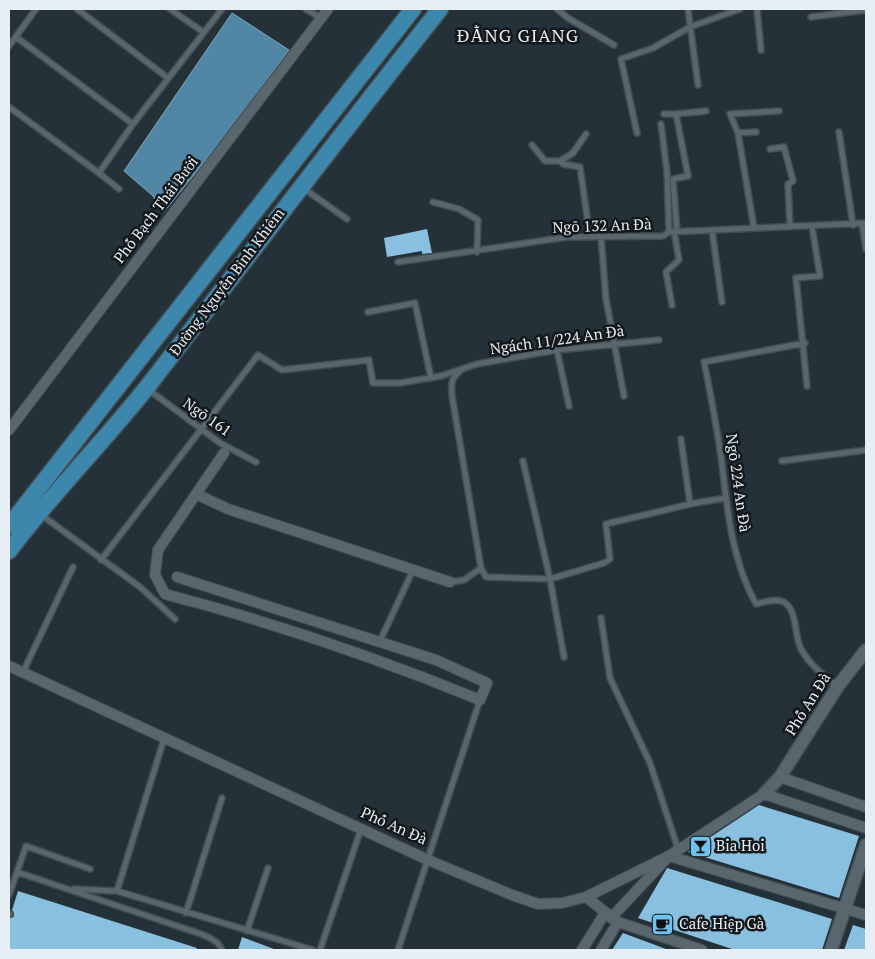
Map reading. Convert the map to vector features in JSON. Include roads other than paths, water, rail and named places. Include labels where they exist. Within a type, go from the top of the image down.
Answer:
[{"type":"highway","name":"Đường Nguyễn Bỉnh Khiêm","points":[[9,526],[413,9]]},
{"type":"highway","name":"Đường Nguyễn Bỉnh Khiêm","points":[[9,551],[37,513],[146,388],[300,186],[440,9]]},
{"type":"street","name":"Phố Bạch Thái Bưởi","points":[[9,430],[328,9]]},
{"type":"street","points":[[177,577],[436,660],[487,683],[480,700],[329,645],[217,608],[165,594],[155,575],[158,550],[224,453]]},
{"type":"street","points":[[196,494],[228,509],[450,582]]},
{"type":"street","name":"Phố An Đà","points":[[9,666],[428,860],[538,904],[562,903],[586,897],[668,856],[764,794],[780,777],[838,686],[866,650]]},
{"type":"street","points":[[780,777],[866,807]]},
{"type":"street","points":[[764,794],[866,828]]},
{"type":"street","points":[[831,950],[866,845]]},
{"type":"street","points":[[582,950],[668,856],[845,908],[866,916]]},
{"type":"street","points":[[586,897],[611,918],[687,948],[702,950]]},
{"type":"street","points":[[601,950],[611,918]]},
{"type":"lane","points":[[9,46],[36,9]]},
{"type":"lane","points":[[77,9],[168,78]]},
{"type":"lane","points":[[170,9],[203,32]]},
{"type":"lane","points":[[99,173],[133,124],[222,9]]},
{"type":"lane","points":[[306,9],[321,18]]},
{"type":"lane","points":[[557,9],[568,18],[614,46]]},
{"type":"lane","points":[[688,9],[698,84]]},
{"type":"lane","points":[[637,133],[621,60],[654,48],[690,27],[740,9]]},
{"type":"lane","points":[[757,9],[761,50]]},
{"type":"lane","points":[[811,17],[866,10]]},
{"type":"lane","points":[[16,37],[133,124]]},
{"type":"lane","points":[[9,107],[119,189]]},
{"type":"lane","points":[[664,114],[706,111]]},
{"type":"lane","points":[[754,228],[738,134],[730,114],[779,111]]},
{"type":"lane","points":[[673,231],[673,179],[688,176],[676,114]]},
{"type":"lane","points":[[661,124],[673,231],[679,260],[666,272],[672,305]]},
{"type":"lane","points":[[738,134],[756,132]]},
{"type":"lane","points":[[839,132],[853,224]]},
{"type":"lane","points":[[532,145],[545,161],[560,161],[573,153],[586,134]]},
{"type":"lane","points":[[770,149],[784,147],[794,181],[788,184],[790,227]]},
{"type":"lane","points":[[560,161],[564,164],[580,166],[590,237]]},
{"type":"lane","points":[[300,186],[347,219]]},
{"type":"lane","points":[[433,202],[460,209],[478,220],[477,252]]},
{"type":"lane","points":[[864,224],[866,249]]},
{"type":"lane","name":"Ngõ 132 An Đà","points":[[398,262],[567,238],[663,236],[673,231],[864,224]]},
{"type":"lane","points":[[807,386],[796,278],[820,276],[812,226]]},
{"type":"lane","points":[[712,230],[722,302]]},
{"type":"lane","points":[[601,237],[603,279],[624,396]]},
{"type":"lane","points":[[368,312],[415,303],[431,378]]},
{"type":"lane","name":"Ngách 11/224 An Đà","points":[[202,429],[258,355],[282,370],[369,360],[373,383],[400,383],[431,378],[477,364],[557,350],[659,340]]},
{"type":"lane","name":"Ngõ 224 An Đà","points":[[804,344],[704,362],[715,411],[730,526],[744,581],[756,604],[774,600],[782,601],[787,605],[792,613],[796,638],[809,661],[838,686]]},
{"type":"lane","points":[[557,350],[569,406]]},
{"type":"lane","points":[[461,370],[454,376],[451,384],[452,396],[481,568],[486,577],[492,579],[550,579],[604,563],[610,560],[606,524],[690,504],[726,498]]},
{"type":"lane","name":"Ngõ 161","points":[[146,388],[220,443],[256,462]]},
{"type":"lane","points":[[101,560],[202,429]]},
{"type":"lane","points":[[681,439],[690,504]]},
{"type":"lane","points":[[782,461],[866,450]]},
{"type":"lane","points":[[523,461],[550,579],[564,657]]},
{"type":"lane","points":[[37,513],[140,588],[175,619]]},
{"type":"lane","points":[[23,672],[73,567]]},
{"type":"lane","points":[[450,582],[464,580],[481,568]]},
{"type":"lane","points":[[380,642],[412,570]]},
{"type":"lane","points":[[601,618],[610,678],[650,763],[678,849]]},
{"type":"lane","points":[[398,950],[480,700]]},
{"type":"lane","points":[[117,891],[164,739]]},
{"type":"lane","points":[[186,913],[222,798]]},
{"type":"lane","points":[[320,950],[361,829]]},
{"type":"lane","points":[[9,896],[26,846],[90,869]]},
{"type":"lane","points":[[247,931],[268,868]]},
{"type":"lane","points":[[17,872],[204,936],[220,945],[222,950]]},
{"type":"lane","points":[[68,888],[117,891],[313,950]]},
{"type":"water","points":[[232,13],[289,50],[223,139],[163,213],[153,196],[124,171]]},
{"type":"place","name":"Bia Hoi","points":[[700,846]]},
{"type":"place","name":"Cafe Hiệp Gà","points":[[663,924]]},
{"type":"district","name":"ĐẰNG GIANG","points":[[518,36]]}]
